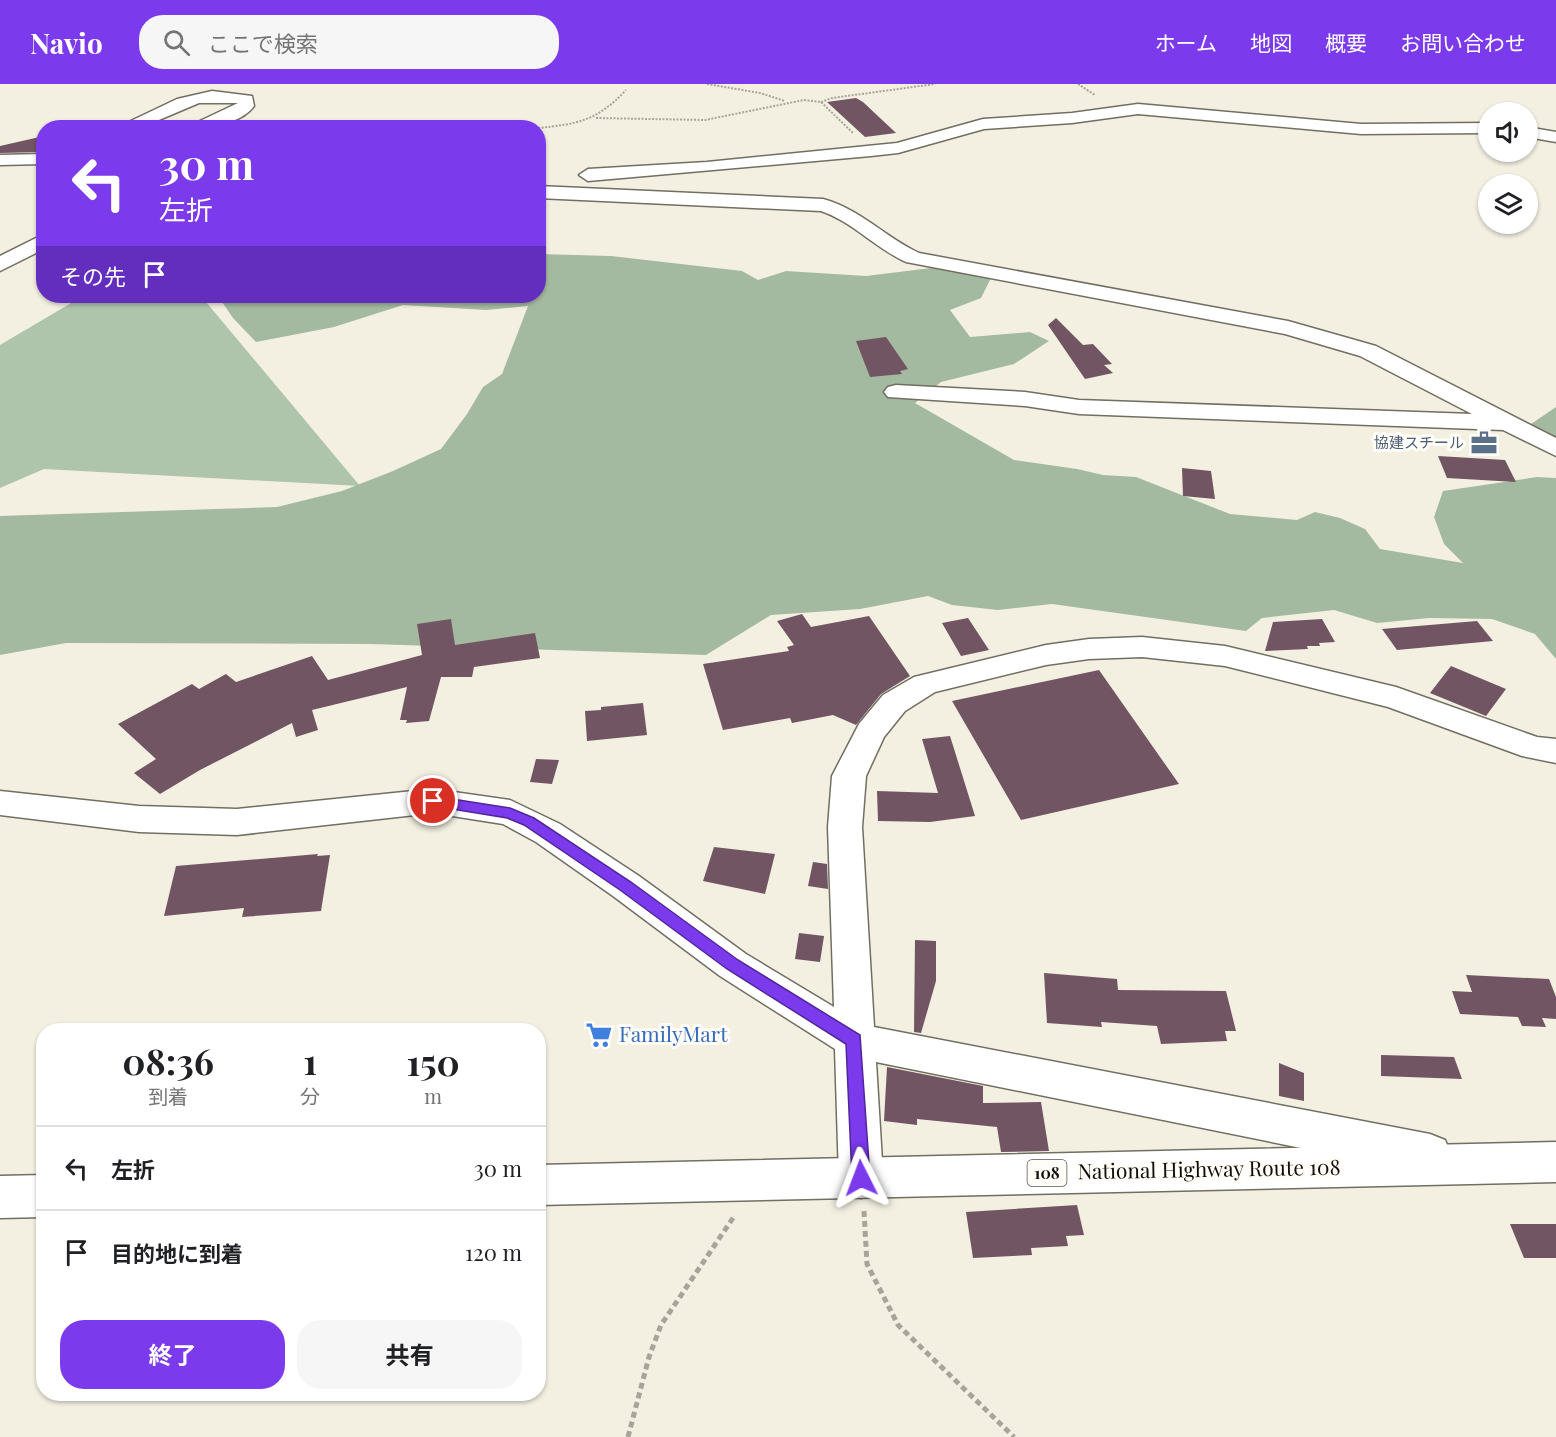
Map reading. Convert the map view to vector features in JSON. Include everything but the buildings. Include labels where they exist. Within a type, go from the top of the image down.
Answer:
[{"type":"main road","points":[[142,120],[191,98],[221,96],[246,100],[246,106],[242,110],[215,120]]},
{"type":"main road","points":[[546,177],[707,167],[872,152],[898,148],[983,124],[1072,118],[1138,109],[1361,129],[1478,128]]},
{"type":"main road","points":[[1538,134],[1556,137]]},
{"type":"main road","points":[[0,160],[36,159]]},
{"type":"main road","points":[[546,192],[823,205],[860,220],[887,246],[913,258],[1288,328],[1347,344],[1390,361],[1556,448]]},
{"type":"main road","points":[[0,265],[36,245]]},
{"type":"main road","points":[[896,392],[1025,399],[1079,407],[1512,423]]},
{"type":"main road","points":[[861,1178],[845,827],[849,776],[870,732],[894,703],[925,684],[1046,655],[1089,649],[1142,647],[1225,656],[1396,698],[1534,747],[1556,751]]},
{"type":"main road","points":[[0,802],[139,819],[237,822],[433,801],[510,813],[548,832],[733,965],[854,1040],[1477,1164]]},
{"type":"main road","name":"National Highway Route 108","points":[[546,1185],[1556,1162]]},
{"type":"main road","points":[[0,1197],[36,1196]]},
{"type":"path","points":[[707,84],[760,93],[786,102]]},
{"type":"path","points":[[546,127],[596,118],[705,120],[786,102],[820,102],[832,98],[935,84]]},
{"type":"path","points":[[596,118],[609,110],[626,90]]},
{"type":"path","points":[[820,102],[872,152]]},
{"type":"path","points":[[861,1178],[867,1264],[898,1325],[1014,1437]]},
{"type":"path","points":[[628,1437],[649,1357],[661,1325],[758,1180]]},
{"type":"green space","points":[[546,254],[611,256],[742,271],[758,280],[786,271],[866,276],[931,268],[991,278],[981,298],[950,310],[970,337],[1030,332],[1049,341],[1014,364],[941,382],[915,403],[1014,460],[1103,475],[1136,477],[1230,514],[1297,520],[1315,512],[1340,518],[1365,529],[1380,549],[1463,563],[1444,544],[1434,517],[1443,491],[1537,477],[1556,478],[1556,659],[1535,634],[1492,619],[1429,618],[1377,623],[1334,610],[1262,618],[1246,631],[1052,604],[998,610],[952,605],[928,596],[860,609],[771,615],[706,655],[371,644],[66,643],[0,655],[0,516],[277,507],[342,491],[393,471],[441,449],[467,414],[483,387],[502,374],[528,306],[486,310],[403,305],[334,327],[256,342],[233,318],[223,303],[546,303]]},
{"type":"green space","points":[[71,303],[207,303],[360,486],[44,469],[0,488],[0,345]]},
{"type":"green space","points":[[1556,407],[1556,438],[1531,424]]},
{"type":"place","name":"協建スチール","points":[[1484,443]]},
{"type":"place","name":"FamilyMart","points":[[599,1035]]},
{"type":"route","points":[[433,801],[510,813],[548,832],[733,965],[854,1040],[861,1178]]}]
